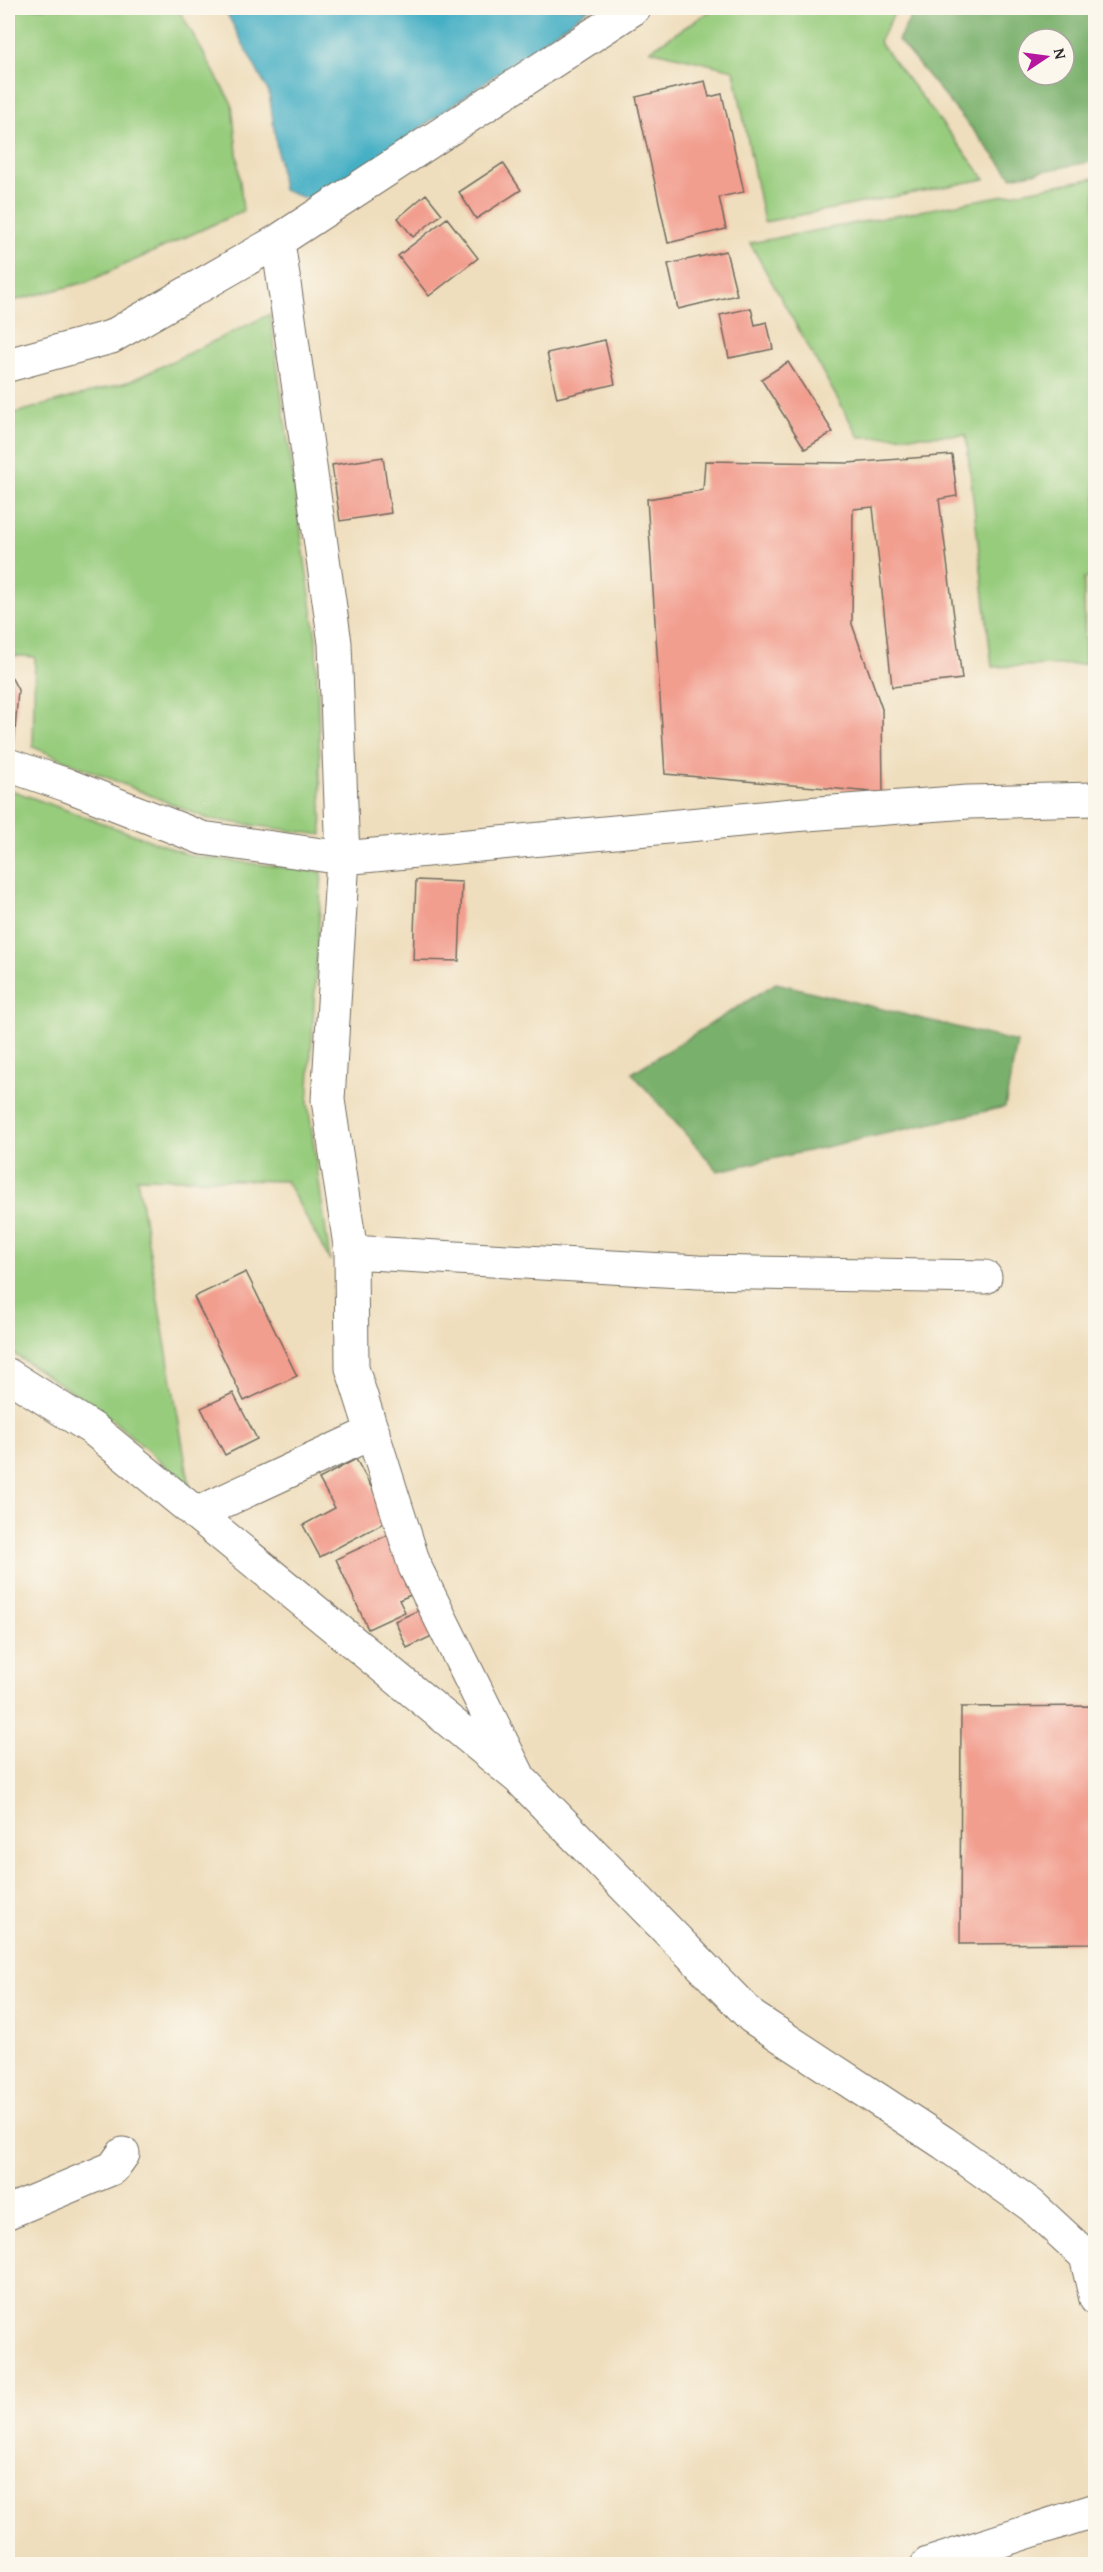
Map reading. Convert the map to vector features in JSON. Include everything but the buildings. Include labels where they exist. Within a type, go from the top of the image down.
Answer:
[{"type":"street","points":[[8,365],[111,337],[278,241],[634,8]]},
{"type":"street","points":[[278,241],[335,643],[343,858],[328,1100],[351,1252],[352,1368],[416,1567],[520,1779]]},
{"type":"street","points":[[8,765],[67,785],[202,838],[343,858],[792,815],[968,802],[1095,799]]},
{"type":"street","points":[[351,1252],[698,1272],[985,1277]]},
{"type":"street","points":[[8,1375],[93,1429],[520,1779],[752,2017],[944,2142],[1030,2205],[1086,2256],[1095,2299]]},
{"type":"street","points":[[196,1515],[373,1432]]},
{"type":"street","points":[[8,2212],[113,2168],[123,2154]]},
{"type":"street","points":[[928,2565],[1095,2510]]},
{"type":"green space","points":[[8,8],[178,8],[232,104],[243,211],[87,282],[8,302]]},
{"type":"green space","points":[[715,8],[897,8],[879,42],[985,179],[764,222],[734,70],[650,50]]},
{"type":"green space","points":[[916,8],[1095,8],[1095,161],[1012,177],[898,40]]},
{"type":"green space","points":[[1095,178],[1096,577],[1084,578],[1085,664],[992,667],[966,435],[859,437],[750,243]]},
{"type":"green space","points":[[270,314],[316,638],[322,835],[208,819],[33,747],[35,657],[8,655],[8,415],[131,381]]},
{"type":"green space","points":[[8,789],[193,856],[322,872],[308,1103],[330,1261],[286,1181],[137,1178],[190,1487],[108,1416],[8,1350]]},
{"type":"green space","points":[[776,983],[1017,1042],[1005,1107],[718,1171],[632,1073]]},
{"type":"water","points":[[224,8],[590,8],[316,202],[283,190],[269,93]]}]
